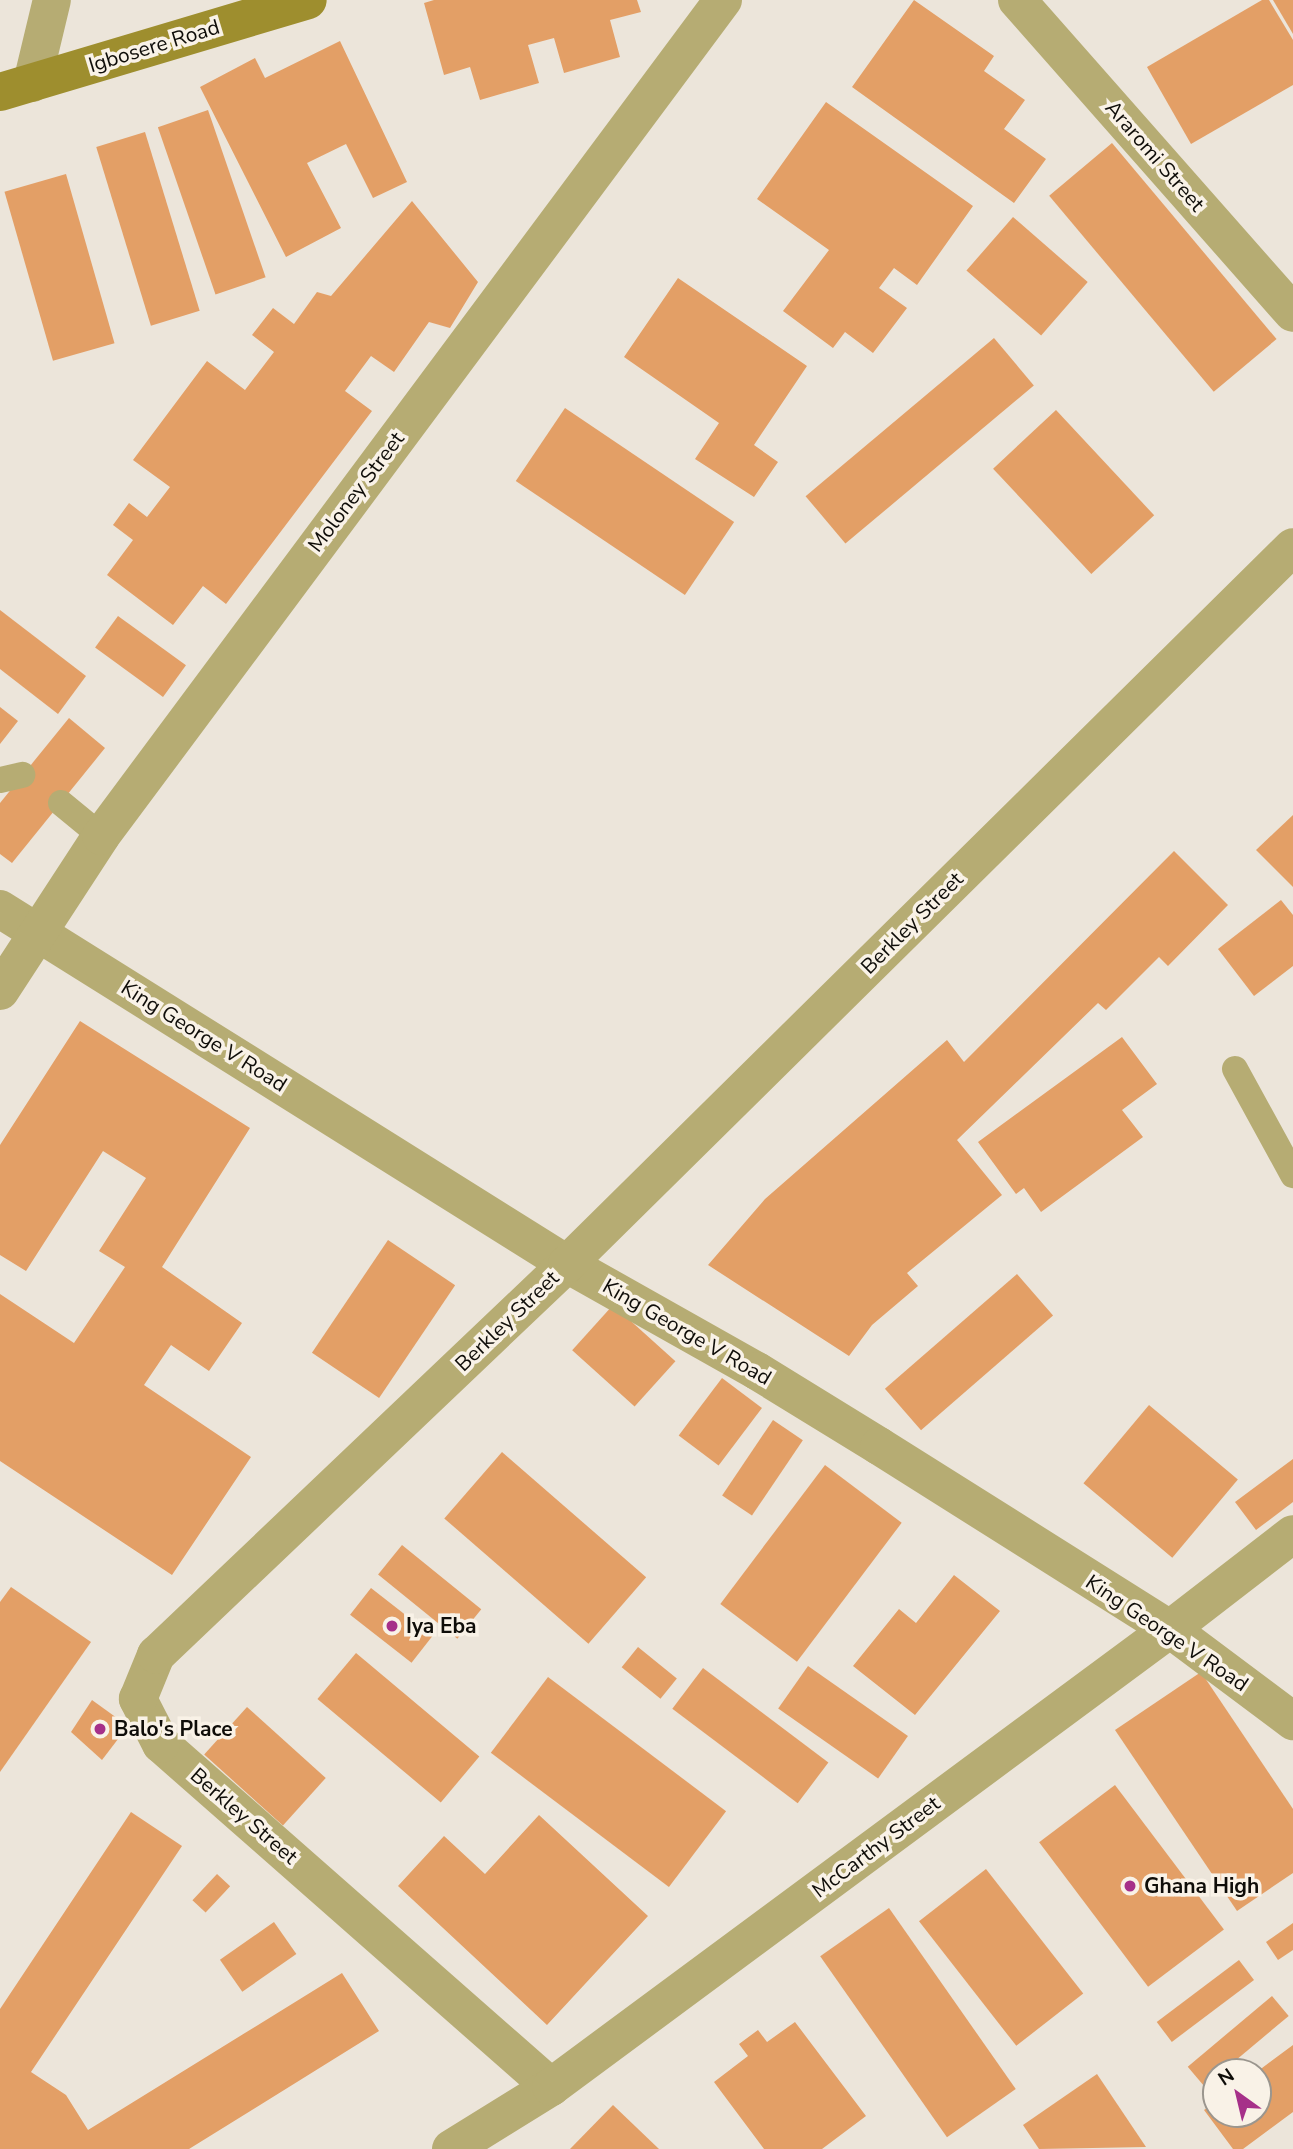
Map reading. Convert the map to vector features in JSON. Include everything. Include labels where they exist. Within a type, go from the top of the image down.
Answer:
[{"type":"main road","name":"Igbosere Road","points":[[16,87],[308,0]]},
{"type":"street","points":[[16,87],[52,0]]},
{"type":"street","name":"Moloney Street","points":[[0,991],[101,836],[723,0]]},
{"type":"street","name":"Araromi Street","points":[[1017,0],[1293,313]]},
{"type":"street","name":"Berkley Street","points":[[551,2087],[161,1744],[138,1699],[156,1655],[567,1264],[1293,547]]},
{"type":"street","name":"King George V Road","points":[[0,909],[567,1264],[757,1371],[1170,1629],[1293,1721]]},
{"type":"street","name":"McCarthy Street","points":[[451,2149],[551,2087],[1293,1535]]},
{"type":"lane","points":[[61,803],[101,836]]},
{"type":"lane","points":[[1234,1069],[1293,1175]]},
{"type":"building","points":[[434,0],[637,0],[641,12],[610,20],[620,57],[564,73],[554,38],[528,45],[539,83],[480,100],[470,67],[444,75],[424,3]]},
{"type":"building","points":[[914,0],[994,56],[984,71],[1025,100],[1004,129],[1046,159],[1014,203],[852,87]]},
{"type":"building","points":[[1262,0],[1269,0],[1293,40],[1293,85],[1191,144],[1147,67]]},
{"type":"building","points":[[1273,0],[1293,0],[1293,34]]},
{"type":"building","points":[[340,41],[407,182],[373,198],[346,144],[307,163],[341,228],[286,257],[200,87],[255,58],[265,78]]},
{"type":"building","points":[[826,102],[973,206],[917,285],[894,268],[879,288],[907,308],[873,353],[845,332],[833,348],[783,311],[829,250],[757,199]]},
{"type":"building","points":[[208,110],[266,277],[216,295],[158,127]]},
{"type":"building","points":[[145,132],[200,311],[151,326],[96,147]]},
{"type":"building","points":[[1112,143],[1277,339],[1214,392],[1049,196]]},
{"type":"building","points":[[66,174],[115,343],[53,361],[4,192]]},
{"type":"building","points":[[412,201],[478,282],[450,328],[429,322],[394,372],[371,356],[345,391],[372,411],[226,604],[203,586],[173,625],[107,575],[133,540],[113,525],[129,503],[147,517],[170,487],[133,460],[207,361],[245,390],[274,352],[252,335],[273,308],[294,324],[317,292],[331,296]]},
{"type":"building","points":[[1013,217],[1088,282],[1041,336],[966,271]]},
{"type":"building","points":[[678,278],[807,366],[754,445],[778,462],[754,497],[695,459],[719,423],[624,357]]},
{"type":"building","points":[[994,338],[1034,385],[845,544],[806,496]]},
{"type":"building","points":[[565,408],[734,522],[685,595],[516,481]]},
{"type":"building","points":[[1056,410],[1154,515],[1091,574],[993,469]]},
{"type":"building","points":[[0,610],[86,676],[58,714],[0,669]]},
{"type":"building","points":[[118,616],[186,665],[163,697],[95,648]]},
{"type":"building","points":[[0,707],[18,721],[0,744]]},
{"type":"building","points":[[69,718],[105,748],[12,863],[0,854],[0,803]]},
{"type":"building","points":[[1293,815],[1293,887],[1256,850]]},
{"type":"building","points":[[1174,851],[1228,905],[1168,966],[1159,957],[1106,1010],[1098,1003],[957,1140],[1002,1195],[907,1273],[918,1286],[872,1325],[849,1356],[708,1265],[765,1199],[947,1040],[964,1062]]},
{"type":"building","points":[[1281,900],[1293,915],[1293,966],[1254,996],[1218,949]]},
{"type":"building","points":[[80,1021],[250,1128],[162,1267],[242,1323],[209,1371],[171,1345],[144,1385],[251,1457],[172,1575],[0,1461],[0,1294],[74,1343],[125,1267],[99,1251],[146,1178],[103,1151],[26,1271],[0,1255],[0,1145]]},
{"type":"building","points":[[1122,1037],[1157,1084],[1122,1110],[1143,1137],[1041,1212],[1024,1188],[1016,1194],[978,1142]]},
{"type":"building","points":[[388,1240],[455,1285],[379,1398],[312,1353]]},
{"type":"building","points":[[1017,1274],[1053,1316],[921,1430],[885,1389]]},
{"type":"building","points":[[613,1305],[675,1361],[635,1407],[572,1350]]},
{"type":"building","points":[[722,1378],[762,1408],[719,1466],[679,1436]]},
{"type":"building","points":[[1149,1405],[1238,1480],[1172,1558],[1083,1483]]},
{"type":"building","points":[[773,1420],[803,1440],[752,1516],[722,1495]]},
{"type":"building","points":[[502,1452],[646,1577],[588,1644],[444,1518]]},
{"type":"building","points":[[1293,1459],[1293,1502],[1256,1530],[1235,1502]]},
{"type":"building","points":[[825,1465],[902,1523],[797,1662],[720,1604]]},
{"type":"building","points":[[402,1545],[481,1609],[457,1639],[378,1575]]},
{"type":"building","points":[[954,1575],[1000,1611],[915,1715],[853,1666],[899,1609],[916,1623]]},
{"type":"building","points":[[11,1587],[91,1642],[0,1772],[0,1602]]},
{"type":"building","name":"Iya Eba","points":[[371,1588],[432,1636],[412,1663],[350,1615]]},
{"type":"building","points":[[638,1647],[677,1678],[660,1699],[622,1667]]},
{"type":"building","points":[[356,1653],[479,1756],[441,1802],[317,1699]]},
{"type":"building","points":[[808,1666],[908,1736],[878,1779],[778,1709]]},
{"type":"building","points":[[703,1668],[828,1762],[798,1803],[672,1709]]},
{"type":"building","points":[[1201,1672],[1293,1809],[1293,1873],[1237,1911],[1115,1730]]},
{"type":"building","points":[[548,1677],[726,1811],[669,1887],[491,1753]]},
{"type":"building","name":"Balo's Place","points":[[92,1700],[128,1726],[102,1760],[71,1732]]},
{"type":"building","points":[[247,1707],[326,1778],[283,1825],[204,1755]]},
{"type":"building","name":"Ghana High","points":[[1115,1785],[1224,1930],[1148,1987],[1039,1842]]},
{"type":"building","points":[[131,1812],[182,1846],[31,2072],[66,2095],[88,2130],[342,1973],[379,2031],[189,2149],[0,2149],[0,2009]]},
{"type":"building","points":[[539,1815],[648,1916],[547,2025],[398,1886],[444,1836],[485,1874]]},
{"type":"building","points":[[986,1869],[1083,1994],[1016,2046],[919,1921]]},
{"type":"building","points":[[217,1874],[230,1886],[206,1913],[192,1900]]},
{"type":"building","points":[[889,1908],[1016,2089],[947,2137],[820,1956]]},
{"type":"building","points":[[274,1922],[296,1954],[242,1992],[220,1960]]},
{"type":"building","points":[[1293,1923],[1293,1950],[1278,1960],[1266,1942]]},
{"type":"building","points":[[1239,1960],[1254,1980],[1172,2042],[1157,2022]]},
{"type":"building","points":[[1272,1996],[1289,2016],[1239,2058],[1202,2058],[1202,2084],[1188,2067]]},
{"type":"building","points":[[795,2022],[866,2116],[822,2149],[764,2149],[714,2082],[748,2056],[739,2044],[758,2030],[767,2042]]},
{"type":"building","points":[[1293,2045],[1293,2112],[1272,2128],[1272,2061]]},
{"type":"building","points":[[1097,2074],[1146,2147],[1039,2149],[1023,2125]]},
{"type":"building","points":[[613,2105],[659,2149],[570,2149]]},
{"type":"building","points":[[1217,2128],[1271,2128],[1243,2149],[1233,2149]]},
{"type":"place","name":"Iya Eba","points":[[392,1626]]},
{"type":"place","name":"Balo's Place","points":[[100,1729]]},
{"type":"place","name":"Ghana High","points":[[1130,1886]]}]
